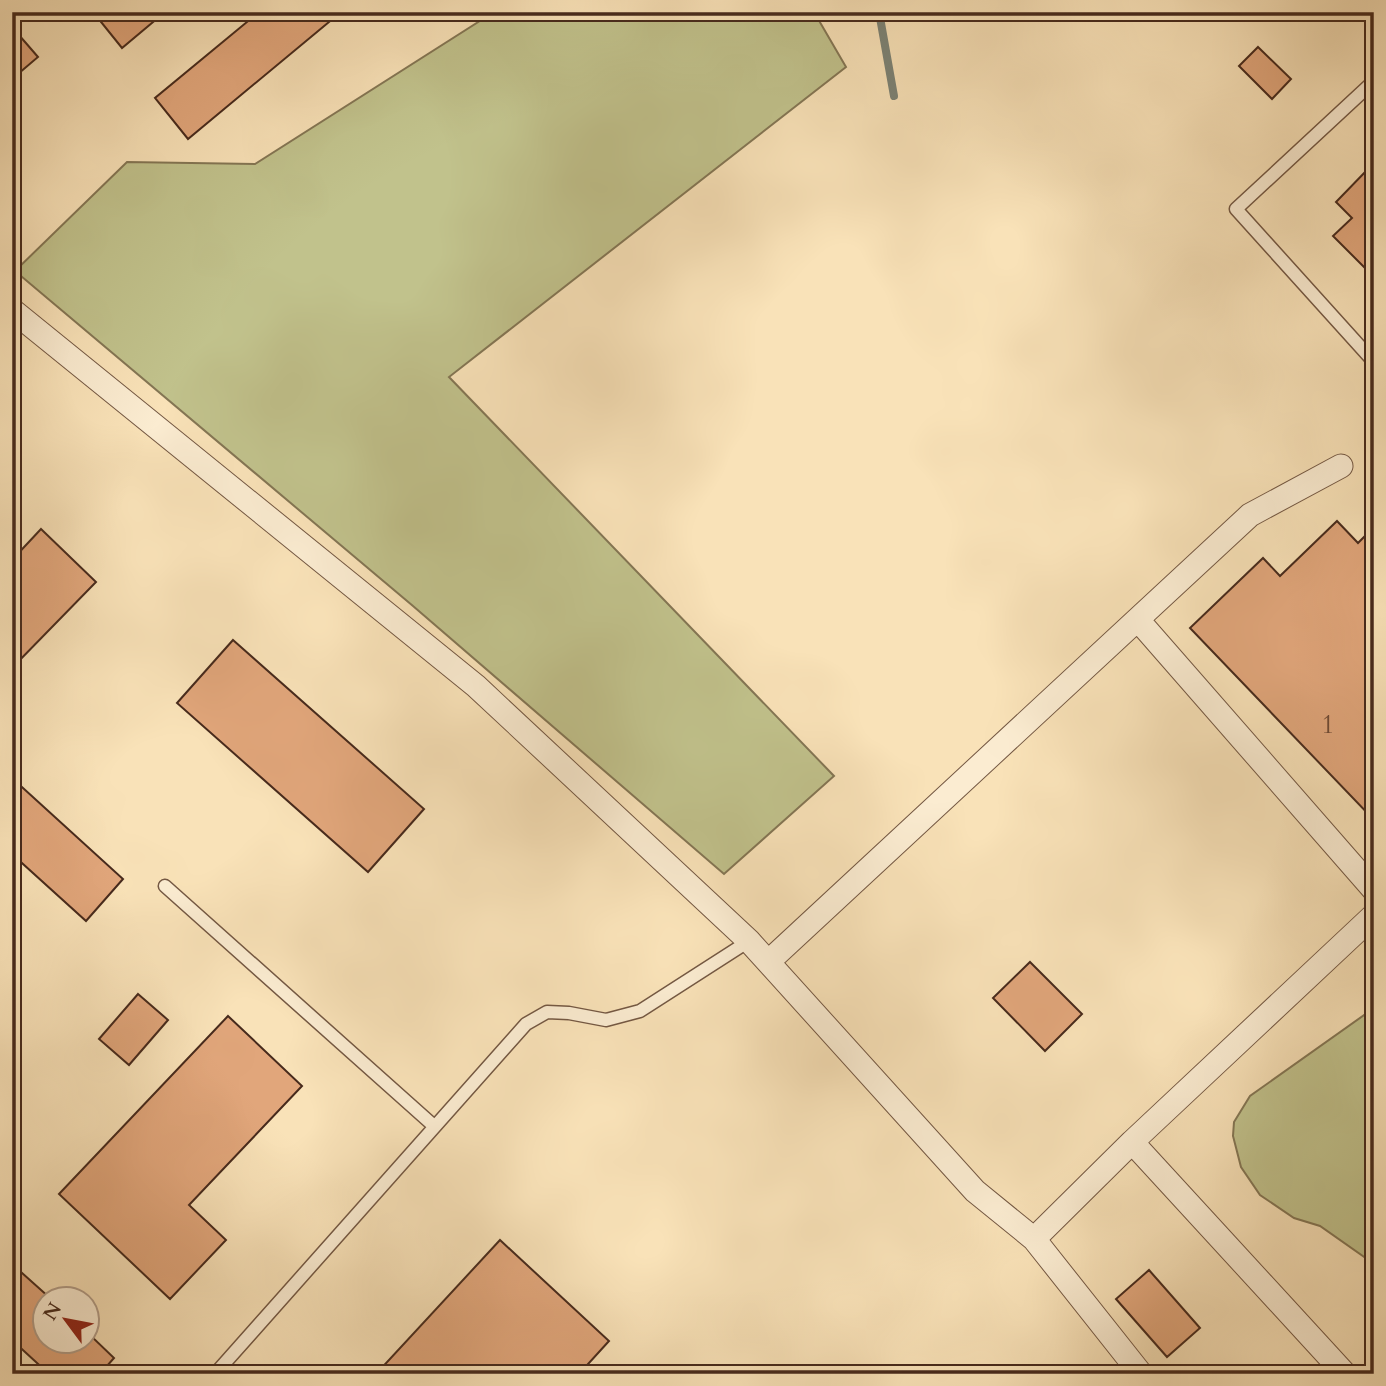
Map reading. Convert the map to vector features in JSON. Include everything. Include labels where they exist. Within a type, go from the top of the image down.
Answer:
[{"type":"street","points":[[12,310],[476,686],[749,941],[975,1191],[1034,1239],[1140,1374]]},
{"type":"street","points":[[768,962],[1250,515],[1341,466]]},
{"type":"street","points":[[1138,620],[1374,890]]},
{"type":"street","points":[[1034,1239],[1132,1142],[1374,915]]},
{"type":"street","points":[[1132,1142],[1345,1374]]},
{"type":"lane","points":[[1374,80],[1236,209],[1374,362]]},
{"type":"lane","points":[[165,886],[434,1126]]},
{"type":"lane","points":[[215,1374],[526,1024],[547,1012],[606,1020],[640,1011],[749,941]]},
{"type":"green space","points":[[494,12],[814,12],[846,67],[449,377],[834,776],[724,874],[413,606],[15,271],[127,162],[255,164]]},
{"type":"green space","points":[[1374,1008],[1374,1269],[1367,1259],[1320,1226],[1294,1218],[1260,1195],[1241,1167],[1233,1136],[1234,1122],[1250,1096]]},
{"type":"building","points":[[93,12],[165,12],[122,48]]},
{"type":"building","points":[[259,12],[341,12],[188,139],[155,98]]},
{"type":"building","points":[[12,27],[38,57],[12,79]]},
{"type":"building","points":[[1258,47],[1291,79],[1272,99],[1239,66]]},
{"type":"building","points":[[1370,167],[1374,171],[1374,277],[1333,236],[1352,218],[1336,202]]},
{"type":"building","points":[[1337,521],[1358,543],[1374,527],[1374,820],[1190,628],[1263,558],[1280,576]]},
{"type":"building","points":[[41,529],[96,582],[12,668],[12,560]]},
{"type":"building","points":[[233,640],[424,809],[368,872],[177,703]]},
{"type":"building","points":[[12,778],[123,879],[86,921],[12,854]]},
{"type":"building","points":[[1030,962],[1082,1014],[1045,1051],[993,998]]},
{"type":"building","points":[[138,994],[168,1020],[129,1065],[99,1039]]},
{"type":"building","points":[[228,1016],[302,1086],[189,1205],[226,1240],[170,1299],[59,1194]]},
{"type":"building","points":[[500,1240],[609,1341],[579,1374],[376,1374]]},
{"type":"building","points":[[12,1264],[34,1284],[32,1284],[32,1354],[102,1354],[102,1346],[114,1358],[100,1374],[49,1374],[12,1340]]},
{"type":"building","points":[[1149,1270],[1200,1328],[1167,1357],[1116,1299]]},
{"type":"waterway","points":[[879,12],[894,96]]}]
